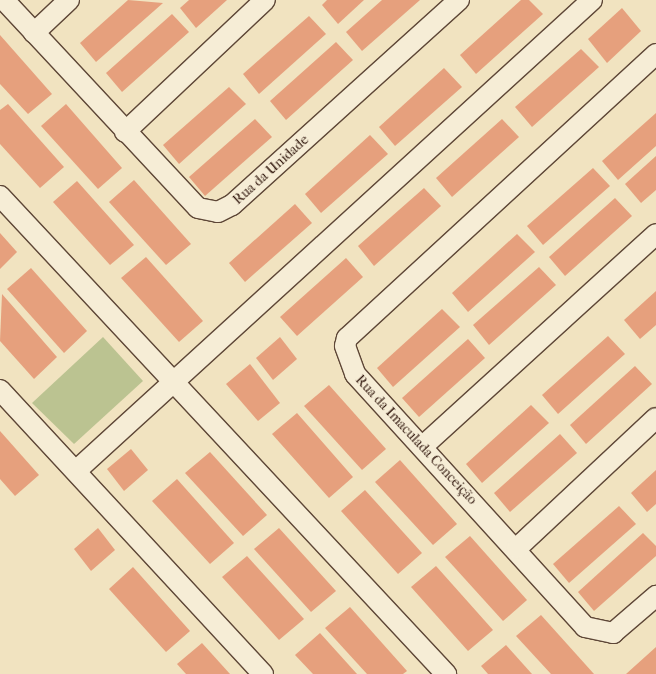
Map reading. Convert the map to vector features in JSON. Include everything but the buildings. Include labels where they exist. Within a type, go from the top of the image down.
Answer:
[{"type":"street","name":"Rua da Unidade","points":[[4,0],[124,132],[198,208],[225,210],[460,0]]},
{"type":"street","points":[[34,33],[69,0]]},
{"type":"street","points":[[124,132],[265,0]]},
{"type":"street","points":[[77,470],[172,381],[592,0]]},
{"type":"street","name":"Rua da Imaculada Conceição","points":[[656,54],[347,338],[345,354],[352,369],[422,448],[517,548],[577,620],[593,631],[621,629],[656,596]]},
{"type":"street","points":[[0,196],[446,674]]},
{"type":"street","points":[[422,448],[656,234]]},
{"type":"street","points":[[0,390],[77,470],[262,674]]},
{"type":"street","points":[[517,548],[656,418]]},
{"type":"green space","points":[[103,337],[143,381],[74,444],[32,403]]}]
